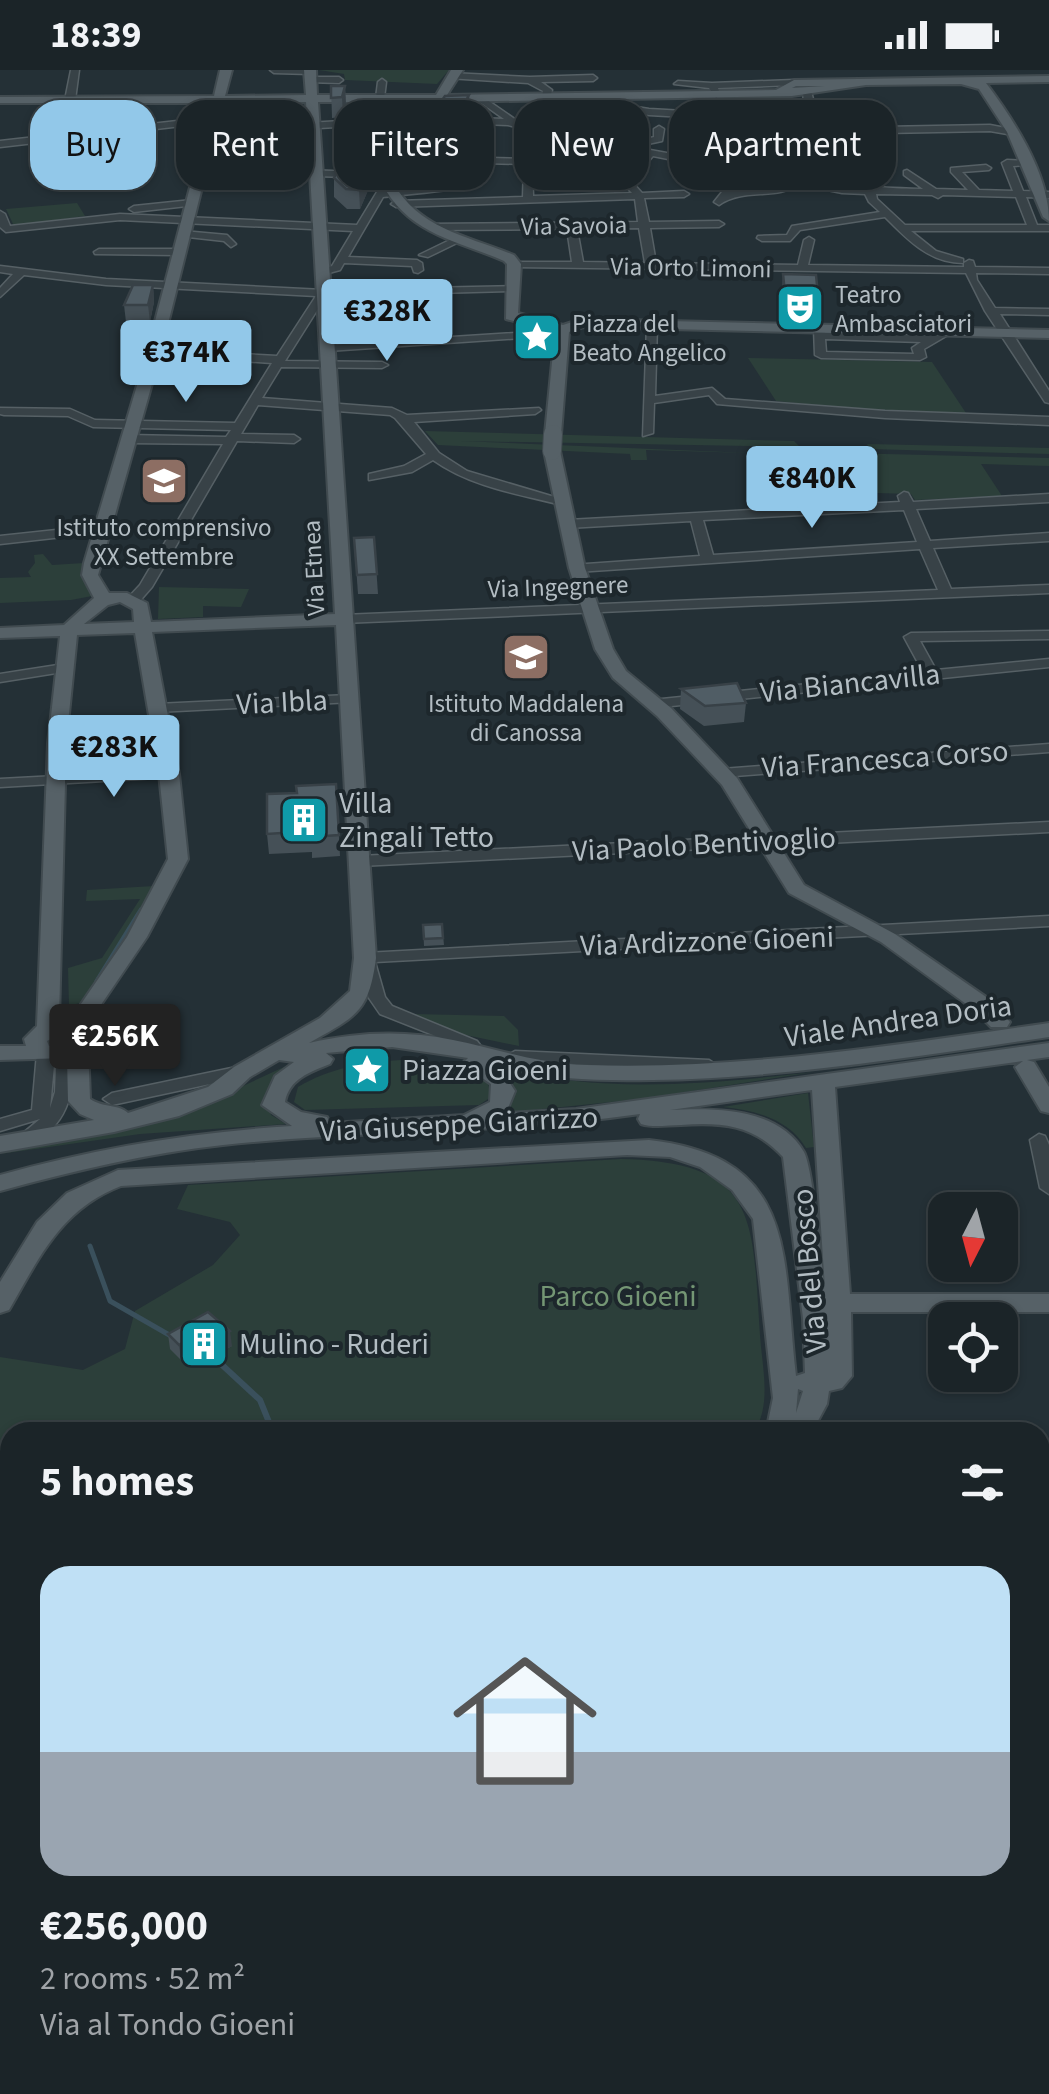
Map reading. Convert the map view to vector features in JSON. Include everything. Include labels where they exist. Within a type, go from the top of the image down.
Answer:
[{"type":"main road","points":[[219,99],[226,70]]},
{"type":"main road","points":[[787,70],[793,88],[808,97],[861,84]]},
{"type":"main road","points":[[434,100],[454,73]]},
{"type":"main road","points":[[310,74],[311,98]]},
{"type":"main road","points":[[988,79],[1045,194],[1049,217]]},
{"type":"main road","points":[[988,79],[1020,121],[1033,167]]},
{"type":"main road","points":[[649,106],[714,91],[1049,79]]},
{"type":"main road","points":[[0,100],[30,100]]},
{"type":"main road","points":[[70,100],[386,100]]},
{"type":"main road","points":[[473,100],[579,100]]},
{"type":"main road","name":"Via Etnea","points":[[214,1087],[328,1023],[355,1002],[361,991],[365,958],[314,143]]},
{"type":"main road","points":[[101,595],[90,575],[154,352],[195,190]]},
{"type":"main road","points":[[392,192],[429,227],[498,253],[514,264],[510,316],[545,322],[562,332]]},
{"type":"main road","points":[[562,332],[581,324],[820,337],[1049,334]]},
{"type":"main road","points":[[562,332],[552,443],[577,568],[609,660],[631,687],[722,773],[796,888],[877,932],[981,1004],[999,1022]]},
{"type":"main road","points":[[48,1028],[56,780],[69,630],[101,595],[139,594],[169,774],[176,869],[138,937],[81,1018],[79,1101],[91,1112],[105,1117],[172,1110]]},
{"type":"main road","name":"Via Ingegnere","points":[[0,633],[343,619]]},
{"type":"main road","points":[[46,1053],[35,1038],[48,1028],[67,1026],[78,1038]]},
{"type":"main road","name":"Viale Andrea Doria","points":[[756,1070],[1049,1030]]},
{"type":"main road","points":[[0,1053],[66,1053],[78,1038]]},
{"type":"main road","points":[[318,1048],[363,1050],[436,1055],[482,1066],[504,1082],[498,1107],[486,1113],[385,1126],[295,1119],[274,1106],[280,1084],[300,1068],[363,1050],[404,1042]]},
{"type":"main road","points":[[0,1144],[29,1128],[172,1110],[214,1087],[318,1048],[404,1042],[449,1046],[519,1065],[566,1072],[756,1070]]},
{"type":"main road","name":"Viale Andrea Doria","points":[[446,1125],[608,1112],[1049,1050]]},
{"type":"main road","points":[[1026,1067],[1049,1106]]},
{"type":"main road","name":"Via del Bosco","points":[[805,1422],[814,1404],[817,1384],[840,1376],[830,1303],[823,1081]]},
{"type":"main road","name":"Via del Bosco","points":[[446,1125],[518,1128],[699,1116],[739,1119],[765,1128],[789,1147],[798,1166],[812,1280],[830,1303]]},
{"type":"main road","points":[[0,1166],[99,1150],[216,1138],[446,1125]]},
{"type":"main road","points":[[0,1183],[74,1162],[216,1138]]},
{"type":"main road","name":"Via Giuseppe Giarrizzo","points":[[0,1304],[55,1213],[83,1191],[118,1178],[650,1146],[706,1160],[740,1182],[756,1200],[769,1232],[782,1366]]},
{"type":"main road","points":[[830,1303],[1049,1293]]},
{"type":"main road","points":[[830,1303],[1049,1303]]},
{"type":"main road","points":[[782,1366],[804,1382],[817,1384]]},
{"type":"main road","name":"Via del Bosco","points":[[780,1422],[786,1398],[782,1366]]},
{"type":"street","points":[[70,100],[75,70]]},
{"type":"street","points":[[274,70],[339,80]]},
{"type":"street","points":[[454,73],[530,80],[593,78]]},
{"type":"street","points":[[530,80],[548,90],[546,98]]},
{"type":"street","points":[[380,98],[382,82]]},
{"type":"street","points":[[678,84],[714,91]]},
{"type":"street","points":[[480,98],[514,122]]},
{"type":"street","points":[[649,112],[662,124],[660,140],[649,142]]},
{"type":"street","points":[[896,126],[990,123],[1005,118]]},
{"type":"street","points":[[494,120],[514,122]]},
{"type":"street","points":[[0,144],[176,128]]},
{"type":"street","points":[[896,128],[990,128],[1013,132]]},
{"type":"street","points":[[649,151],[669,156]]},
{"type":"street","points":[[651,266],[637,191],[627,179],[652,152]]},
{"type":"street","points":[[494,160],[530,161],[528,197]]},
{"type":"street","points":[[1027,228],[1020,195],[1007,163],[1033,167]]},
{"type":"street","points":[[978,195],[954,170],[986,168]]},
{"type":"street","points":[[907,173],[938,195]]},
{"type":"street","points":[[316,174],[392,192],[483,200],[610,196],[637,191],[684,194]]},
{"type":"street","points":[[322,274],[336,268],[380,194],[437,190]]},
{"type":"street","points":[[719,202],[725,194],[767,190]]},
{"type":"street","points":[[857,190],[938,195],[1045,194]]},
{"type":"street","points":[[868,190],[872,200],[905,228],[923,250],[938,258],[973,265],[990,311],[1049,400]]},
{"type":"street","points":[[372,209],[392,192]]},
{"type":"street","points":[[483,200],[494,226]]},
{"type":"street","points":[[0,214],[6,229],[190,210],[360,228]]},
{"type":"street","points":[[762,238],[790,238],[797,224],[889,214]]},
{"type":"street","name":"Via Savoia","points":[[429,227],[719,224]]},
{"type":"street","points":[[571,226],[578,265]]},
{"type":"street","points":[[905,228],[1049,228]]},
{"type":"street","points":[[183,234],[227,238],[231,244]]},
{"type":"street","points":[[424,255],[458,240]]},
{"type":"street","points":[[802,268],[809,240]]},
{"type":"street","points":[[914,270],[911,253],[923,250]]},
{"type":"street","points":[[99,252],[177,252]]},
{"type":"street","points":[[321,253],[417,263],[418,270]]},
{"type":"street","name":"Via Orto Limoni","points":[[514,264],[914,270],[973,265],[1049,267]]},
{"type":"street","points":[[0,269],[168,286],[323,293],[512,288]]},
{"type":"street","points":[[0,294],[22,271]]},
{"type":"street","points":[[139,594],[254,400],[323,293]]},
{"type":"street","points":[[990,311],[1049,312]]},
{"type":"street","points":[[493,337],[508,330],[510,316]]},
{"type":"street","points":[[647,432],[652,325]]},
{"type":"street","points":[[154,352],[278,362],[449,340],[562,332]]},
{"type":"street","points":[[820,337],[822,355],[920,357],[918,348],[941,335]]},
{"type":"street","points":[[328,356],[382,366]]},
{"type":"street","points":[[649,400],[712,391],[721,402],[933,420],[1049,421]]},
{"type":"street","points":[[254,400],[392,412],[406,418],[535,410]]},
{"type":"street","points":[[4,410],[70,413],[86,422],[131,432],[294,439]]},
{"type":"street","points":[[406,418],[433,455],[464,474],[562,501]]},
{"type":"street","points":[[373,477],[408,470],[433,455]]},
{"type":"street","points":[[568,524],[906,500],[1049,498]]},
{"type":"street","points":[[906,500],[946,594]]},
{"type":"street","points":[[696,516],[707,560]]},
{"type":"street","points":[[0,540],[103,529]]},
{"type":"street","points":[[577,568],[1049,537]]},
{"type":"street","name":"Via Ingegnere","points":[[343,619],[1049,589]]},
{"type":"street","points":[[932,675],[910,636],[1049,635]]},
{"type":"street","name":"Via Biancavilla","points":[[652,704],[1049,663]]},
{"type":"street","points":[[0,678],[64,668]]},
{"type":"street","name":"Via Ibla","points":[[156,708],[348,699]]},
{"type":"street","name":"Via Francesca Corso","points":[[722,773],[1049,748]]},
{"type":"street","points":[[0,783],[169,774]]},
{"type":"street","name":"Via Paolo Bentivoglio","points":[[360,861],[1049,827]]},
{"type":"street","points":[[816,934],[836,924],[837,912]]},
{"type":"street","name":"Via Ardizzone Gioeni","points":[[365,958],[1049,921]]},
{"type":"street","points":[[365,958],[376,998],[386,1010],[468,1044],[546,1060],[674,1062],[756,1070]]},
{"type":"street","points":[[0,1124],[29,1128],[60,1112],[65,1101],[65,1064],[46,1053]]},
{"type":"street","points":[[112,1099],[214,1087]]},
{"type":"street","points":[[1040,1140],[1049,1188]]},
{"type":"green space","points":[[319,70],[449,70],[437,84],[345,80],[344,74]]},
{"type":"green space","points":[[77,203],[85,216],[14,226],[6,209]]},
{"type":"green space","points":[[748,358],[932,362],[968,416],[776,401]]},
{"type":"green space","points":[[425,431],[794,441],[800,447],[460,441],[749,453],[646,450],[647,460],[631,460],[630,454],[438,445]]},
{"type":"green space","points":[[867,444],[1049,448],[1049,454],[870,449]]},
{"type":"green space","points":[[804,452],[1049,458],[1049,466],[981,464],[1002,496],[915,500],[911,494],[843,492]]},
{"type":"green space","points":[[43,554],[52,565],[84,563],[80,574],[92,596],[0,603],[0,578],[31,577],[28,572],[35,563],[34,555]]},
{"type":"green space","points":[[159,587],[249,589],[241,607],[203,606],[203,617],[158,619]]},
{"type":"green space","points":[[154,886],[83,1002],[69,1006],[68,968],[102,958],[140,899],[86,901],[87,890]]},
{"type":"green space","points":[[412,1014],[504,1016],[518,1030],[519,1046],[461,1034]]},
{"type":"green space","points":[[401,1060],[465,1068],[488,1083],[491,1097],[479,1105],[305,1110],[294,1102],[298,1087],[322,1075],[361,1064]]},
{"type":"green space","points":[[297,1061],[278,1076],[266,1096],[271,1115],[286,1124],[140,1134],[0,1154],[178,1116]]},
{"type":"green space","points":[[493,1063],[530,1074],[610,1084],[694,1083],[814,1072],[641,1099],[503,1113],[513,1084]]},
{"type":"green space","points":[[808,1093],[814,1147],[806,1148],[790,1130],[770,1118],[723,1107]]},
{"type":"green space","name":"Parco Gioeni","points":[[621,1159],[700,1171],[724,1185],[740,1205],[749,1229],[764,1372],[760,1421],[0,1422],[0,1357],[83,1370],[125,1349],[135,1311],[213,1265],[240,1235],[230,1222],[177,1209],[188,1185]]},
{"type":"building","points":[[331,86],[345,86],[342,97],[331,98]]},
{"type":"building","points":[[469,95],[466,100],[442,100],[445,96]]},
{"type":"building","points":[[783,274],[816,275],[819,304],[786,303]]},
{"type":"building","points":[[133,285],[153,285],[148,305],[124,305]]},
{"type":"building","points":[[374,537],[377,574],[357,575],[354,538]]},
{"type":"building","points":[[737,683],[746,703],[705,706],[681,689]]},
{"type":"building","points":[[336,784],[339,835],[311,837],[311,831],[267,834],[267,794],[297,793],[296,786]]},
{"type":"building","points":[[442,924],[443,938],[424,939],[423,925]]},
{"type":"building","points":[[208,1312],[230,1331],[213,1341],[200,1332],[179,1345],[168,1334]]},
{"type":"waterway","points":[[97,981],[141,910]]},
{"type":"waterway","points":[[90,1246],[110,1301],[171,1336]]},
{"type":"waterway","points":[[214,1357],[224,1366]]},
{"type":"waterway","points":[[221,1364],[260,1400],[269,1422]]},
{"type":"place","name":"Teatro Ambasciatori","points":[[800,308]]},
{"type":"place","name":"Piazza del Beato Angelico","points":[[537,337]]},
{"type":"place","name":"Istituto comprensivo XX Settembre","points":[[164,481]]},
{"type":"place","name":"Istituto Maddalena di Canossa","points":[[526,657]]},
{"type":"place","name":"Villa Zingali Tetto","points":[[304,820]]},
{"type":"place","name":"Piazza Gioeni","points":[[367,1070]]},
{"type":"place","name":"Mulino - Ruderi","points":[[204,1344]]}]
